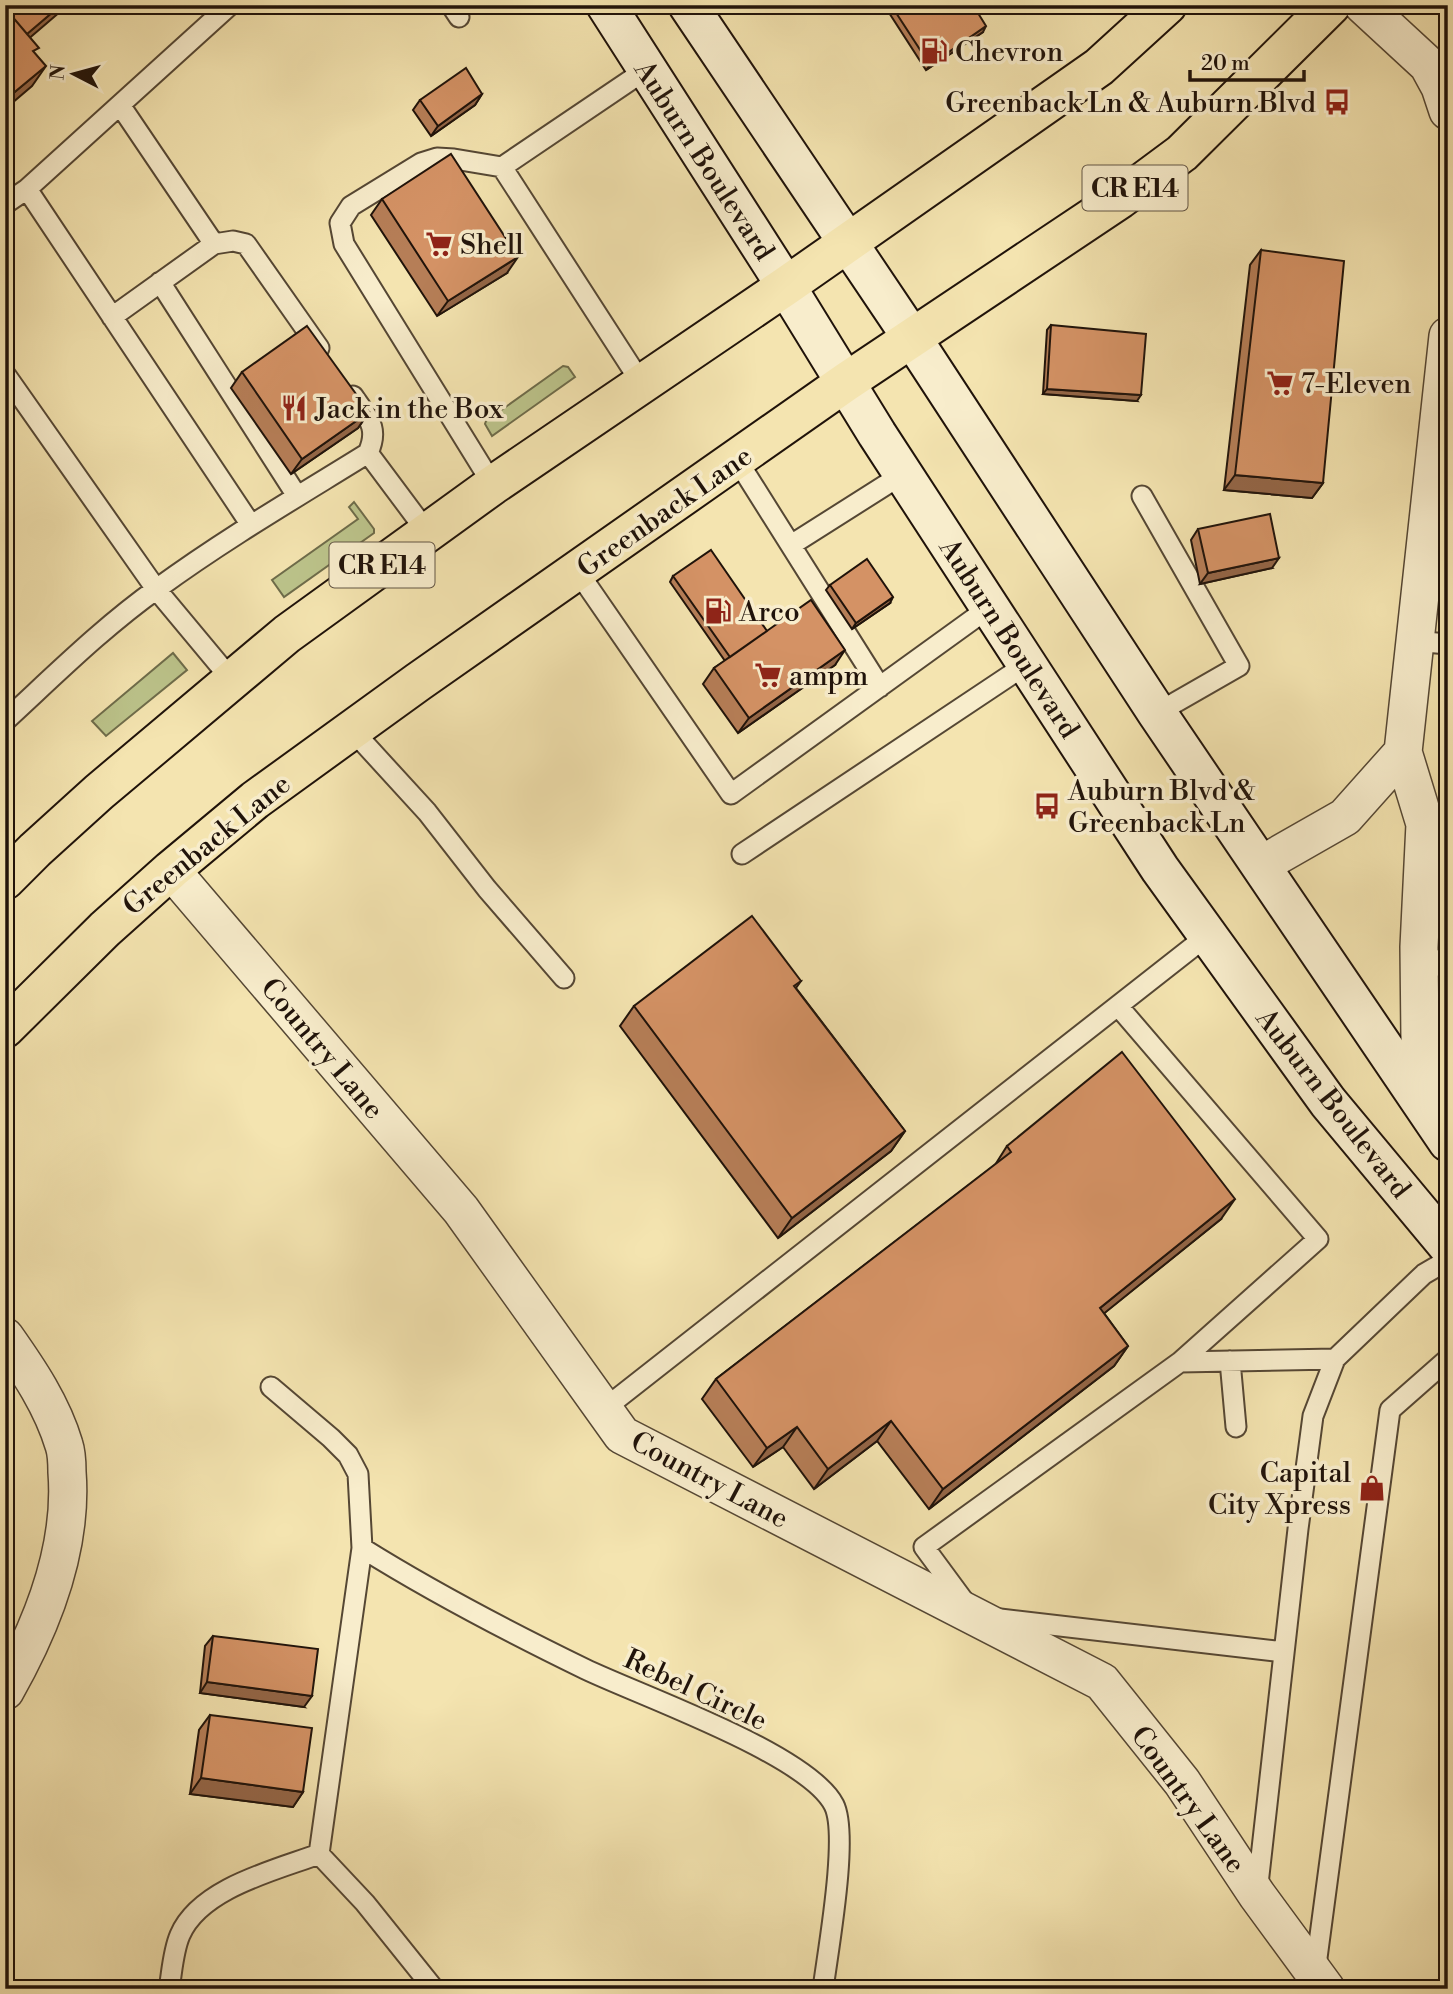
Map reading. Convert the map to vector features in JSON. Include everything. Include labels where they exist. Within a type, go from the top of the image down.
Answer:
[{"type":"main road","name":"Auburn Boulevard","points":[[606,5],[903,474],[1160,869],[1328,1102],[1448,1247]]},
{"type":"main road","points":[[688,5],[849,242],[1157,713],[1443,1134]]},
{"type":"main road","name":"CR E14","points":[[5,880],[99,792],[287,634],[493,485],[786,286],[1099,67],[1167,5]]},
{"type":"main road","name":"Greenback Lane","points":[[5,1028],[105,929],[255,800],[846,382],[1120,199],[1182,153],[1331,5]]},
{"type":"street","points":[[1363,5],[1428,65],[1440,87],[1448,111]]},
{"type":"street","points":[[1261,865],[1345,817],[1403,752],[1431,643],[1448,336]]},
{"type":"street","points":[[1403,752],[1436,824],[1419,947],[1420,1039],[1443,1134]]},
{"type":"street","name":"Country Lane","points":[[171,870],[461,1210],[622,1435],[1102,1682],[1182,1782],[1257,1895],[1320,1981]]},
{"type":"street","points":[[5,1338],[33,1378],[56,1421],[65,1449],[69,1491],[65,1532],[54,1579],[22,1661],[5,1691]]},
{"type":"lane","points":[[5,204],[27,189],[230,5]]},
{"type":"lane","points":[[493,485],[344,244],[340,223],[351,206],[421,163],[437,158],[502,167],[647,69]]},
{"type":"lane","points":[[120,105],[214,244]]},
{"type":"lane","points":[[502,167],[642,384]]},
{"type":"lane","points":[[27,189],[251,525]]},
{"type":"lane","points":[[5,722],[156,589],[251,525],[368,453],[374,440],[372,425],[246,244],[233,241],[214,244],[113,317]]},
{"type":"lane","points":[[160,282],[297,496]]},
{"type":"lane","points":[[5,374],[156,589],[231,679]]},
{"type":"lane","points":[[368,453],[427,532]]},
{"type":"lane","points":[[737,460],[880,687]]},
{"type":"lane","points":[[791,545],[903,474]]},
{"type":"lane","points":[[1142,496],[1239,666],[1157,713]]},
{"type":"lane","points":[[578,572],[731,793],[990,607]]},
{"type":"lane","points":[[742,854],[1027,664]]},
{"type":"lane","points":[[352,730],[427,811],[487,889],[564,978]]},
{"type":"lane","points":[[604,1409],[1208,935]]},
{"type":"lane","points":[[1419,947],[1448,972]]},
{"type":"lane","points":[[1118,1006],[1318,1240],[1180,1362],[924,1547],[975,1616],[1284,1652]]},
{"type":"lane","points":[[1257,1895],[1313,1416],[1335,1359],[1424,1273],[1448,1260]]},
{"type":"lane","points":[[1180,1362],[1335,1359]]},
{"type":"lane","points":[[1320,1981],[1390,1410],[1448,1359]]},
{"type":"lane","points":[[1230,1361],[1236,1427]]},
{"type":"lane","points":[[271,1387],[348,1455],[358,1474],[362,1548],[320,1854]]},
{"type":"lane","name":"Rebel Circle","points":[[362,1548],[422,1586],[588,1671],[649,1696],[761,1749],[812,1780],[833,1804],[841,1843],[823,1989]]},
{"type":"lane","points":[[169,1989],[180,1935],[193,1915],[210,1900],[234,1886],[320,1854]]},
{"type":"lane","points":[[320,1854],[365,1903],[434,1989]]},
{"type":"green space","points":[[563,366],[568,367],[575,377],[492,436],[486,421]]},
{"type":"green space","points":[[354,502],[374,529],[374,533],[284,597],[272,580],[358,519],[349,507]]},
{"type":"green space","points":[[173,653],[187,670],[106,736],[92,721]]},
{"type":"building","points":[[5,5],[61,5],[27,34]]},
{"type":"building","name":"Chevron","points":[[891,5],[973,5],[986,26],[930,65]]},
{"type":"building","points":[[5,8],[39,48],[33,51],[46,66],[5,100]]},
{"type":"building","points":[[466,68],[482,94],[438,126],[420,100]]},
{"type":"building","name":"Shell","points":[[451,154],[518,257],[448,301],[382,199]]},
{"type":"building","name":"7-Eleven","points":[[1261,250],[1344,261],[1323,483],[1235,475]]},
{"type":"building","points":[[1051,325],[1146,334],[1141,395],[1047,389]]},
{"type":"building","name":"Jack in the Box","points":[[307,326],[369,412],[302,459],[242,372]]},
{"type":"building","points":[[1270,514],[1279,558],[1208,573],[1198,529]]},
{"type":"building","name":"Arco","points":[[711,550],[767,631],[730,657],[673,576]]},
{"type":"building","points":[[867,559],[893,597],[856,623],[830,585]]},
{"type":"building","name":"ampm","points":[[811,600],[845,650],[749,718],[714,668]]},
{"type":"building","points":[[752,916],[801,981],[794,986],[905,1131],[792,1218],[634,1006]]},
{"type":"building","points":[[1122,1052],[1235,1199],[1100,1308],[1128,1346],[943,1489],[891,1421],[828,1469],[797,1427],[767,1448],[716,1379],[1011,1152],[1007,1146]]},
{"type":"building","points":[[213,1636],[318,1649],[312,1696],[207,1682]]},
{"type":"building","points":[[210,1715],[312,1728],[303,1792],[201,1778]]},
{"type":"place","name":"Chevron","points":[[934,51]]},
{"type":"place","name":"Greenback Ln & Auburn Blvd","points":[[1337,102]]},
{"type":"place","name":"Shell","points":[[439,244]]},
{"type":"place","name":"7-Eleven","points":[[1280,383]]},
{"type":"place","name":"Jack in the Box","points":[[294,408]]},
{"type":"place","name":"Arco","points":[[718,611]]},
{"type":"place","name":"ampm","points":[[768,675]]},
{"type":"place","name":"Auburn Blvd & Greenback Ln","points":[[1047,806]]},
{"type":"place","name":"Capital City Xpress","points":[[1372,1488]]}]
